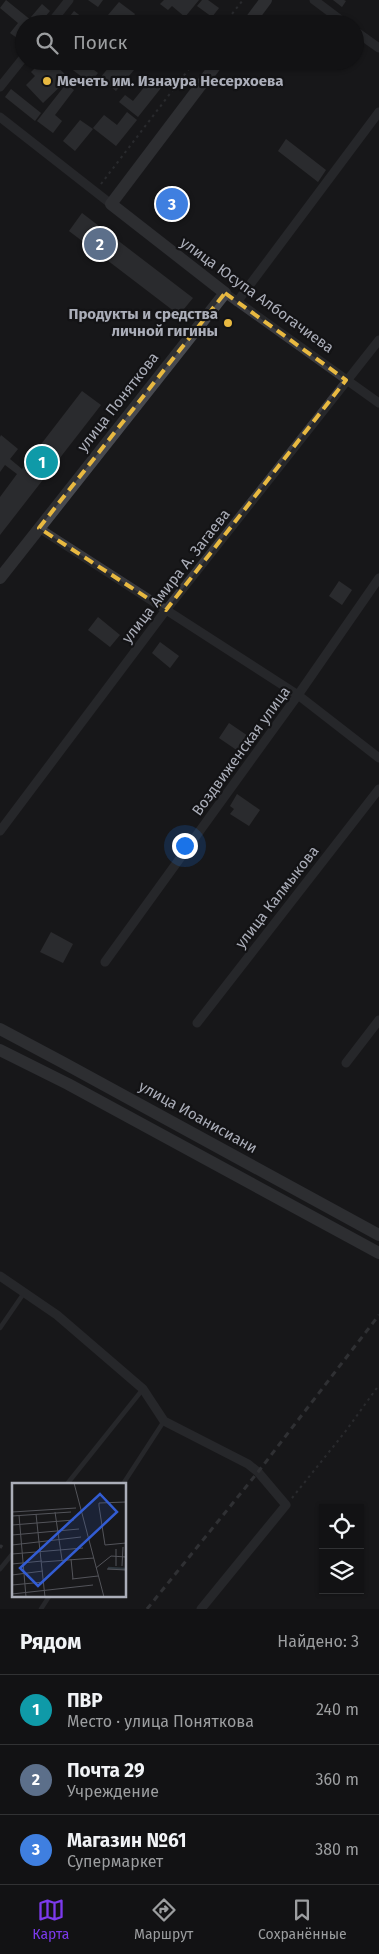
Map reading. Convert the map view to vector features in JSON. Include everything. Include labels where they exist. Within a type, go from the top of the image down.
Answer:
[{"type":"main road","points":[[255,15],[266,0]]},
{"type":"main road","points":[[111,204],[212,70]]},
{"type":"main road","name":"улица Юсупа Албогачиева","points":[[111,204],[225,293]]},
{"type":"main road","name":"улица Поняткова","points":[[0,578],[225,293]]},
{"type":"main road","name":"улица Иоанисиани","points":[[0,1029],[379,1235]]},
{"type":"main road","points":[[0,1050],[68,1084],[374,1251]]},
{"type":"street","points":[[57,15],[69,0]]},
{"type":"street","points":[[314,0],[334,15]]},
{"type":"street","points":[[364,37],[379,48]]},
{"type":"street","points":[[0,87],[15,68]]},
{"type":"street","points":[[237,302],[379,112]]},
{"type":"street","name":"улица Юсупа Албогачиева","points":[[0,118],[111,204]]},
{"type":"street","name":"улица Юсупа Албогачиева","points":[[225,293],[379,403]]},
{"type":"street","name":"улица Амира А. Загаева","points":[[0,831],[166,610],[379,340]]},
{"type":"street","points":[[39,528],[298,695],[379,758]]},
{"type":"street","name":"Воздвиженская улица","points":[[105,962],[298,695],[379,578]]},
{"type":"street","name":"улица Калмыкова","points":[[197,1023],[379,788]]},
{"type":"street","points":[[346,1063],[379,1020]]},
{"type":"street","points":[[0,1276],[57,1315],[142,1389],[164,1421],[248,1464],[258,1472],[286,1505],[201,1609]]},
{"type":"lane","points":[[0,1328],[25,1292]]},
{"type":"lane","points":[[68,1483],[142,1389]]},
{"type":"lane","points":[[123,1483],[164,1421]]},
{"type":"lane","points":[[0,1569],[12,1554]]},
{"type":"lane","points":[[41,1609],[49,1596]]},
{"type":"path","points":[[231,15],[242,0]]},
{"type":"path","points":[[95,192],[188,70]]},
{"type":"path","points":[[286,1505],[345,1432],[379,1385]]},
{"type":"highlighted area","points":[[225,293],[346,380],[166,610],[39,528]]},
{"type":"building","points":[[6,0],[25,15],[15,15],[15,20],[0,8]]},
{"type":"building","points":[[88,0],[103,0],[98,7]]},
{"type":"building","points":[[164,0],[199,0],[187,15],[183,15],[172,6],[168,10],[160,4]]},
{"type":"building","points":[[202,0],[208,0],[219,8],[214,15],[209,15],[197,6]]},
{"type":"building","points":[[333,0],[344,0],[346,1],[342,7]]},
{"type":"building","points":[[119,2],[135,14],[134,15],[108,15]]},
{"type":"building","points":[[42,4],[50,11],[47,15],[33,15]]},
{"type":"building","points":[[74,11],[79,15],[71,15]]},
{"type":"building","points":[[15,27],[15,37],[10,33]]},
{"type":"building","name":"Мечеть им. Изнаура Несерхоева","points":[[33,70],[61,70],[69,78],[43,103],[26,85],[35,76],[31,72]]},
{"type":"building","points":[[73,70],[94,70],[98,73],[90,83]]},
{"type":"building","points":[[107,70],[134,70],[116,91],[100,78]]},
{"type":"building","points":[[150,80],[161,88],[138,117],[119,102],[125,95],[133,101]]},
{"type":"building","points":[[66,84],[74,90],[55,115],[62,121],[53,133],[37,121]]},
{"type":"building","points":[[11,89],[41,113],[35,121],[5,97]]},
{"type":"building","points":[[127,112],[137,120],[116,146],[93,128],[104,115],[117,125]]},
{"type":"building","points":[[80,120],[93,129],[75,151],[63,141]]},
{"type":"building","points":[[286,139],[326,170],[318,182],[278,151]]},
{"type":"building","points":[[170,190],[187,203],[175,219],[157,205]]},
{"type":"building","points":[[82,213],[193,298],[179,315],[69,231]]},
{"type":"building","points":[[82,391],[101,405],[0,535],[0,497],[17,474],[5,465],[0,472],[1,435],[18,449],[10,459],[22,469]]},
{"type":"building","points":[[339,581],[352,590],[342,605],[329,596]]},
{"type":"building","points":[[98,617],[120,635],[110,647],[88,630]]},
{"type":"building","points":[[160,642],[179,656],[170,668],[152,653]]},
{"type":"building","points":[[229,723],[248,736],[238,751],[219,738]]},
{"type":"building","points":[[237,794],[260,810],[249,826],[230,814],[234,809],[230,806]]},
{"type":"building","points":[[51,932],[73,944],[63,963],[40,952]]},
{"type":"railway","points":[[147,1609],[258,1472],[379,1315]]},
{"type":"place","name":"Мечеть им. Изнаура Несерхоева","points":[[47,81]]},
{"type":"place","name":"Магазин №61","points":[[172,204]]},
{"type":"place","name":"Почта 29","points":[[100,244]]},
{"type":"place","name":"Продукты и средства личной гигины","points":[[228,323]]},
{"type":"place","name":"ПВР","points":[[42,462]]}]
